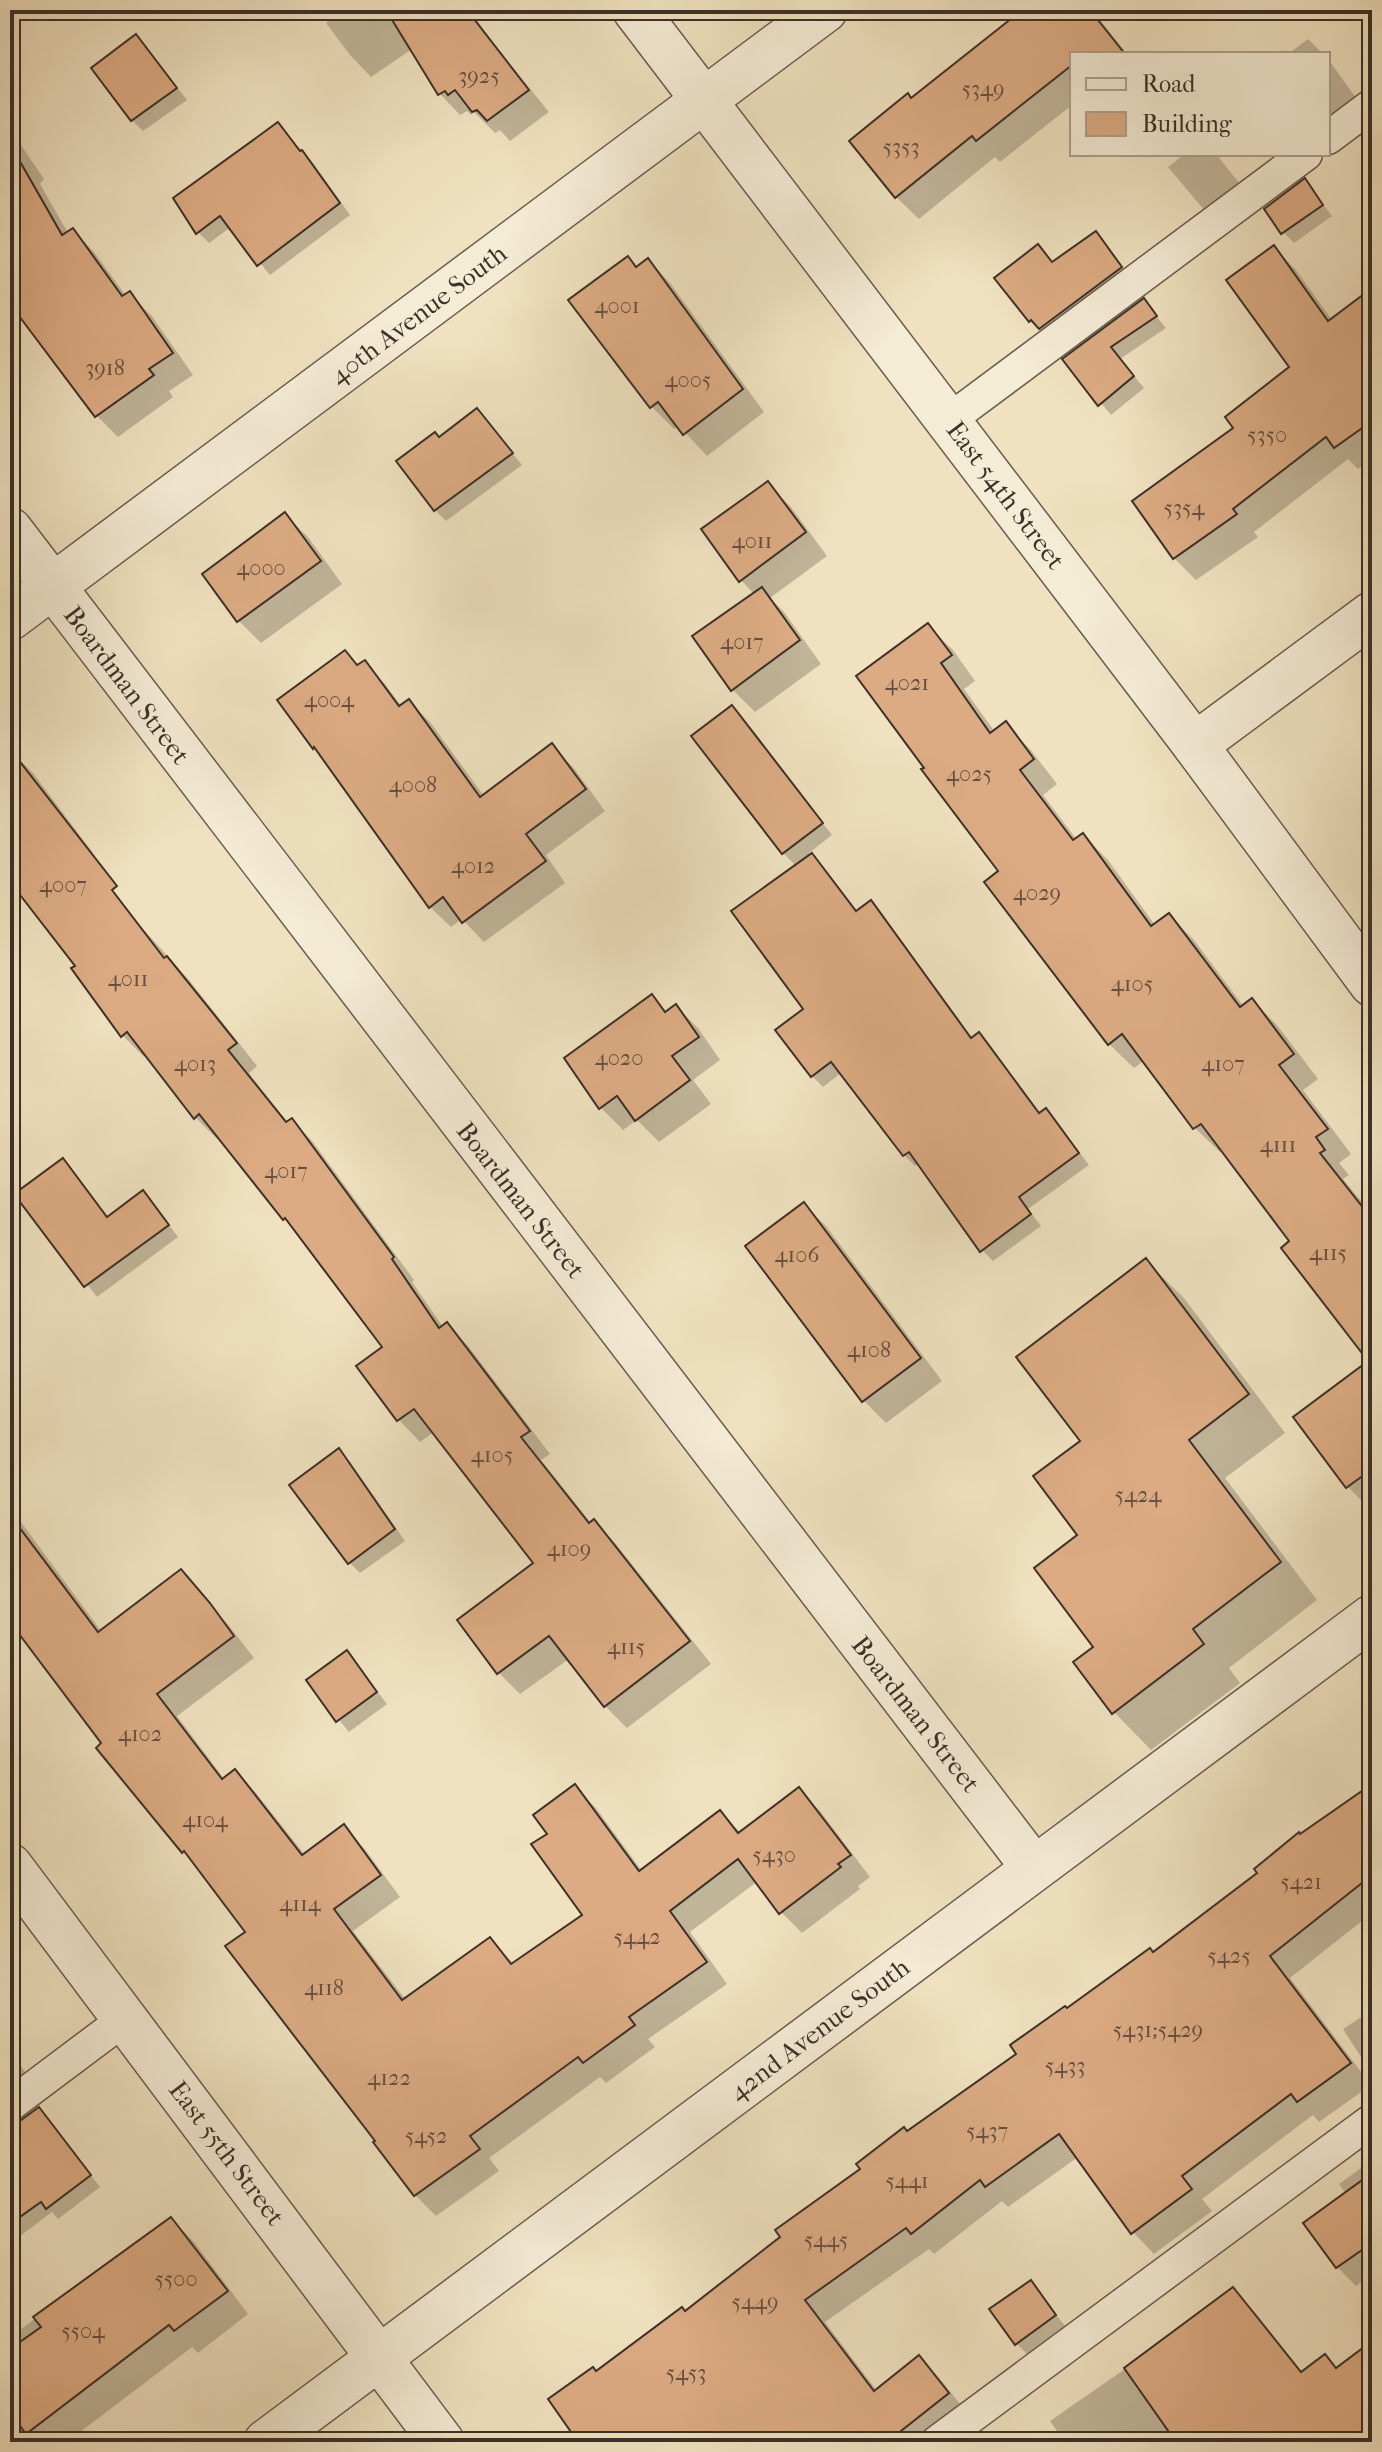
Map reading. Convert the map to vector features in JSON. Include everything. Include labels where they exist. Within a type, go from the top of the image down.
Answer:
[{"type":"street","name":"East 54th Street","points":[[635,10],[1195,745],[1372,984]]},
{"type":"street","name":"40th Avenue South","points":[[10,618],[825,10]]},
{"type":"street","name":"Boardman Street","points":[[10,530],[1034,1868]]},
{"type":"street","points":[[1195,745],[1372,614]]},
{"type":"street","name":"42nd Avenue South","points":[[266,2442],[1372,1617]]},
{"type":"street","name":"East 55th Street","points":[[10,1866],[442,2442]]},
{"type":"lane","points":[[1330,136],[1372,105]]},
{"type":"lane","points":[[949,420],[1303,156]]},
{"type":"lane","points":[[10,2105],[126,2018]]},
{"type":"lane","points":[[937,2442],[1372,2120]]},
{"type":"building","points":[[386,10],[467,10],[529,90],[487,121],[477,110],[472,112],[455,90],[448,95],[445,91],[438,95]]},
{"type":"building","points":[[1022,10],[1090,10],[1123,52],[1070,52],[1070,67],[976,141],[972,136],[895,198],[849,141],[908,93],[911,98]]},
{"type":"building","points":[[136,34],[177,88],[131,121],[91,68]]},
{"type":"building","points":[[278,122],[340,203],[257,266],[220,216],[196,234],[173,198]]},
{"type":"building","points":[[10,144],[62,235],[73,228],[122,296],[130,291],[173,353],[149,369],[154,375],[95,417],[10,304]]},
{"type":"building","points":[[1305,178],[1323,205],[1281,234],[1264,209]]},
{"type":"building","points":[[1096,231],[1122,267],[1039,329],[1031,320],[1029,322],[994,278],[1038,244],[1052,262]]},
{"type":"building","points":[[1274,245],[1328,321],[1372,288],[1372,421],[1334,448],[1326,437],[1233,509],[1237,514],[1173,559],[1132,501],[1233,428],[1225,417],[1289,367],[1226,280]]},
{"type":"building","points":[[628,256],[636,267],[648,258],[743,389],[683,435],[658,402],[650,408],[568,300]]},
{"type":"building","points":[[1144,298],[1157,316],[1111,347],[1134,376],[1098,406],[1062,359]]},
{"type":"building","points":[[477,408],[513,453],[434,511],[396,461],[435,432],[439,437]]},
{"type":"building","points":[[768,481],[806,532],[739,582],[701,529]]},
{"type":"building","points":[[285,512],[321,561],[237,622],[202,574]]},
{"type":"building","points":[[762,587],[800,640],[731,691],[692,636]]},
{"type":"building","points":[[928,623],[952,655],[941,663],[990,733],[1006,721],[1034,759],[1020,770],[1073,840],[1083,833],[1151,926],[1169,913],[1240,1007],[1252,998],[1294,1054],[1279,1065],[1328,1129],[1316,1137],[1325,1150],[1320,1153],[1372,1219],[1372,1469],[1346,1488],[1293,1417],[1368,1361],[1281,1248],[1289,1241],[1201,1124],[1193,1129],[1122,1034],[1108,1045],[984,882],[998,871],[856,676]]},
{"type":"building","points":[[345,650],[357,665],[365,660],[399,706],[409,699],[480,797],[552,743],[586,789],[526,834],[546,861],[462,923],[443,897],[429,908],[277,700]]},
{"type":"building","points":[[732,705],[823,823],[782,854],[691,736]]},
{"type":"building","points":[[10,749],[117,886],[112,890],[164,958],[167,956],[237,1043],[228,1050],[286,1122],[292,1118],[394,1257],[392,1259],[439,1328],[447,1322],[530,1431],[521,1437],[589,1523],[594,1519],[690,1641],[604,1707],[549,1636],[497,1674],[457,1620],[533,1563],[414,1409],[397,1421],[356,1366],[382,1347],[285,1218],[283,1220],[199,1114],[194,1119],[127,1032],[121,1037],[71,968],[75,966],[10,882]]},
{"type":"building","points":[[812,853],[856,911],[871,900],[971,1038],[979,1032],[1039,1113],[1046,1108],[1079,1153],[1019,1197],[1031,1214],[980,1252],[909,1152],[903,1156],[831,1062],[811,1077],[775,1030],[803,1009],[731,911]]},
{"type":"building","points":[[652,994],[665,1012],[676,1004],[699,1037],[672,1056],[690,1080],[635,1121],[617,1096],[599,1109],[564,1058]]},
{"type":"building","points":[[63,1158],[107,1217],[143,1190],[169,1225],[84,1287],[14,1194]]},
{"type":"building","points":[[804,1202],[921,1358],[862,1402],[745,1246]]},
{"type":"building","points":[[1146,1258],[1249,1394],[1189,1440],[1281,1562],[1193,1629],[1204,1644],[1112,1714],[1073,1662],[1093,1647],[1034,1568],[1077,1535],[1033,1476],[1080,1441],[1016,1357]]},
{"type":"building","points":[[339,1448],[395,1529],[348,1564],[289,1485]]},
{"type":"building","points":[[10,1515],[98,1632],[181,1569],[210,1603],[234,1636],[157,1694],[222,1779],[235,1769],[302,1855],[344,1824],[381,1875],[334,1909],[402,2000],[490,1937],[511,1964],[582,1915],[531,1844],[547,1834],[533,1815],[575,1784],[639,1871],[720,1810],[738,1833],[799,1787],[851,1855],[838,1864],[841,1867],[779,1914],[738,1859],[670,1911],[707,1962],[629,2017],[635,2025],[583,2063],[578,2057],[470,2136],[480,2149],[414,2196],[225,1946],[245,1932],[184,1851],[182,1853],[96,1748],[101,1743],[10,1622]]},
{"type":"building","points":[[347,1650],[377,1692],[336,1722],[306,1680]]},
{"type":"building","points":[[1372,1784],[1372,1875],[1270,1956],[1351,2063],[1297,2102],[1291,2094],[1182,2176],[1192,2189],[1131,2234],[1059,2134],[985,2187],[980,2180],[911,2234],[906,2228],[805,2300],[874,2391],[919,2355],[949,2393],[887,2442],[578,2442],[548,2399],[593,2367],[596,2371],[682,2307],[685,2311],[780,2237],[775,2230],[860,2169],[856,2164],[904,2127],[907,2131],[1016,2054],[1010,2045],[1150,1948],[1153,1952],[1257,1873],[1254,1869],[1299,1832]]},
{"type":"building","points":[[39,2107],[91,2175],[46,2209],[41,2202],[10,2224],[10,2124]]},
{"type":"building","points":[[1372,2173],[1372,2243],[1336,2268],[1303,2223]]},
{"type":"building","points":[[171,2217],[228,2291],[174,2331],[169,2325],[26,2434],[10,2412],[10,2349],[41,2327],[33,2317]]},
{"type":"building","points":[[1031,2280],[1056,2315],[1015,2345],[989,2309]]},
{"type":"building","points":[[1233,2287],[1301,2372],[1325,2354],[1336,2368],[1372,2341],[1372,2442],[1176,2442],[1124,2368]]}]
